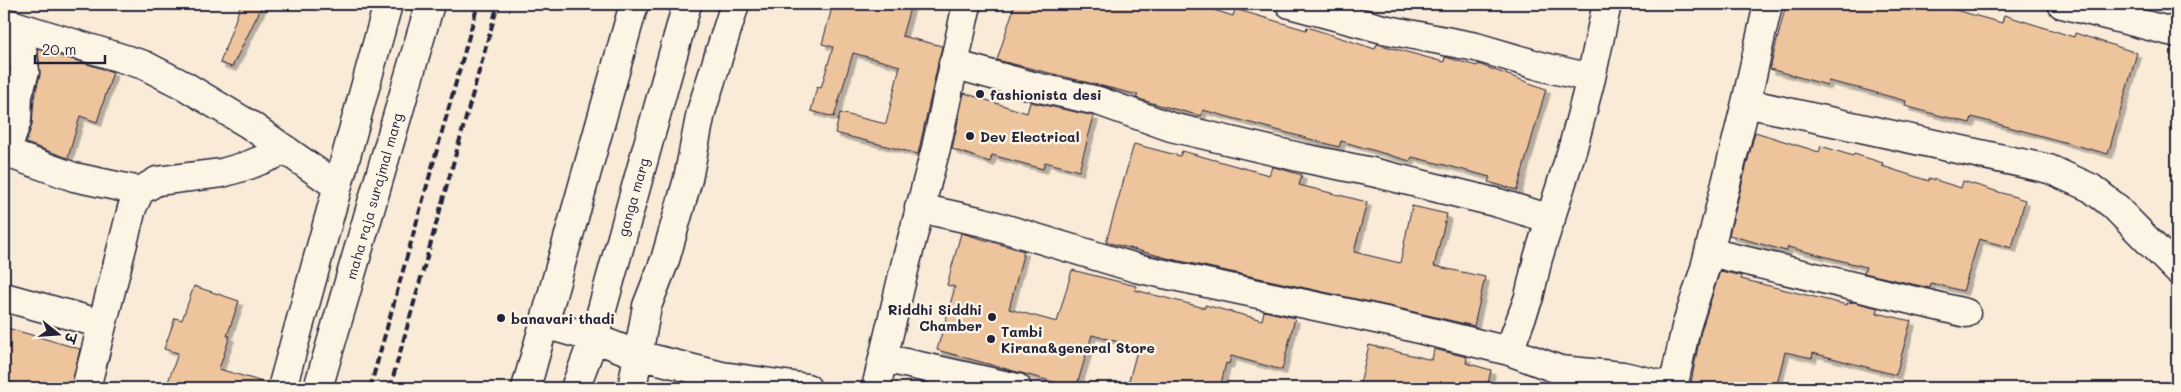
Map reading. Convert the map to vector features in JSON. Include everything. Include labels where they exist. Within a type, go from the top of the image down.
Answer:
[{"type":"street","points":[[282,388],[388,4]]},
{"type":"street","name":"maha raja surajmal marg","points":[[318,388],[430,4]]},
{"type":"street","points":[[526,388],[634,4]]},
{"type":"street","name":"ganga marg","points":[[575,388],[594,338],[687,4]]},
{"type":"street","points":[[632,388],[647,306],[665,260],[688,178],[701,112],[736,4]]},
{"type":"street","points":[[876,388],[919,208],[936,148],[967,4]]},
{"type":"street","points":[[1290,4],[1383,29],[1476,47],[1590,78]]},
{"type":"street","points":[[1509,351],[1529,297],[1538,258],[1573,148],[1607,4]]},
{"type":"street","points":[[919,208],[992,225],[1136,268],[1390,322],[1509,351],[1595,381],[1623,376],[1674,388],[1686,327],[1709,252],[1746,103],[1768,4]]},
{"type":"street","points":[[2062,4],[2177,33]]},
{"type":"street","points":[[12,24],[144,65],[193,91],[286,150],[337,186]]},
{"type":"street","points":[[12,24],[25,71],[18,95],[17,120],[5,153],[74,177],[140,191]]},
{"type":"street","points":[[953,64],[1036,87],[1098,101],[1171,127],[1372,172],[1498,203],[1551,219]]},
{"type":"street","points":[[1746,103],[2049,169],[2091,188],[2113,205],[2177,270]]},
{"type":"street","points":[[86,388],[132,208],[140,191],[158,181],[222,173],[249,165],[286,150]]},
{"type":"street","points":[[1709,252],[1966,313]]},
{"type":"street","points":[[4,296],[102,324]]},
{"type":"street","points":[[544,324],[594,338],[638,355],[722,376],[807,388]]},
{"type":"street","points":[[883,358],[1017,388]]},
{"type":"building","points":[[241,4],[263,4],[232,67],[220,63]]},
{"type":"building","points":[[833,4],[911,4],[902,36],[942,46],[918,154],[835,133],[840,113],[886,124],[900,66],[853,53],[834,117],[811,111],[817,87],[821,88],[833,47],[822,44]]},
{"type":"building","points":[[1015,4],[1195,4],[1233,16],[1235,9],[1306,30],[1307,27],[1375,49],[1377,44],[1444,62],[1445,57],[1477,66],[1478,64],[1546,89],[1517,190],[1488,182],[1490,177],[1445,165],[1412,157],[1410,161],[1341,141],[1339,147],[1203,110],[1201,116],[1136,98],[1138,95],[997,60]]},
{"type":"building","points":[[1786,4],[1934,4],[2002,23],[2004,15],[2074,37],[2075,33],[2137,53],[2108,154],[1972,117],[1970,123],[1934,114],[1905,106],[1906,101],[1828,81],[1827,85],[1770,69]]},
{"type":"building","points":[[4,38],[9,70],[4,88]]},
{"type":"building","points":[[38,49],[113,72],[97,122],[80,116],[68,158],[26,143],[32,125],[34,98],[40,75]]},
{"type":"building","points":[[964,93],[1027,113],[1030,102],[1094,116],[1079,171],[1045,162],[1043,169],[992,155],[990,162],[952,149]]},
{"type":"building","points":[[1755,132],[1819,152],[1821,146],[1853,156],[1854,154],[1883,163],[1882,166],[1929,181],[1929,178],[1961,188],[1963,181],[2025,200],[2012,248],[1979,239],[1963,291],[1931,283],[1930,288],[1864,273],[1866,267],[1788,247],[1786,251],[1729,235]]},
{"type":"building","points":[[1134,144],[1180,156],[1182,151],[1269,175],[1272,167],[1274,167],[1302,175],[1299,185],[1367,202],[1354,252],[1400,263],[1412,206],[1447,214],[1434,266],[1485,277],[1474,326],[1171,259],[1106,242]]},
{"type":"building","points":[[961,233],[1024,251],[1009,309],[1057,322],[1072,270],[1136,286],[1135,290],[1205,308],[1205,305],[1262,320],[1264,311],[1295,318],[1282,370],[1231,356],[1229,364],[1226,363],[1220,388],[1127,388],[1138,347],[1092,335],[1076,388],[937,350],[955,287],[947,285]]},
{"type":"building","points":[[1720,271],[1742,276],[1741,279],[1847,305],[1847,303],[1854,302],[1878,308],[1877,313],[1911,321],[1896,375],[1813,353],[1812,358],[1785,352],[1776,388],[1690,388],[1701,331]]},
{"type":"building","points":[[194,286],[239,301],[227,336],[230,336],[219,369],[266,383],[265,388],[166,388],[178,353],[164,349],[175,318],[182,320]]},
{"type":"building","points":[[4,327],[80,349],[71,388],[31,388],[4,381]]},
{"type":"building","points":[[1369,345],[1432,360],[1434,349],[1467,357],[1466,363],[1491,370],[1487,388],[1359,388]]},
{"type":"railway","points":[[370,388],[478,4]]},
{"type":"railway","points":[[390,388],[498,4]]},
{"type":"place","name":"fashionista desi","points":[[980,94]]},
{"type":"place","name":"Dev Electrical","points":[[970,136]]},
{"type":"place","name":"Riddhi Siddhi Chamber","points":[[992,317]]},
{"type":"place","name":"banavari thadi","points":[[501,318]]},
{"type":"place","name":"Tambi Kirana&general Store","points":[[991,339]]}]
